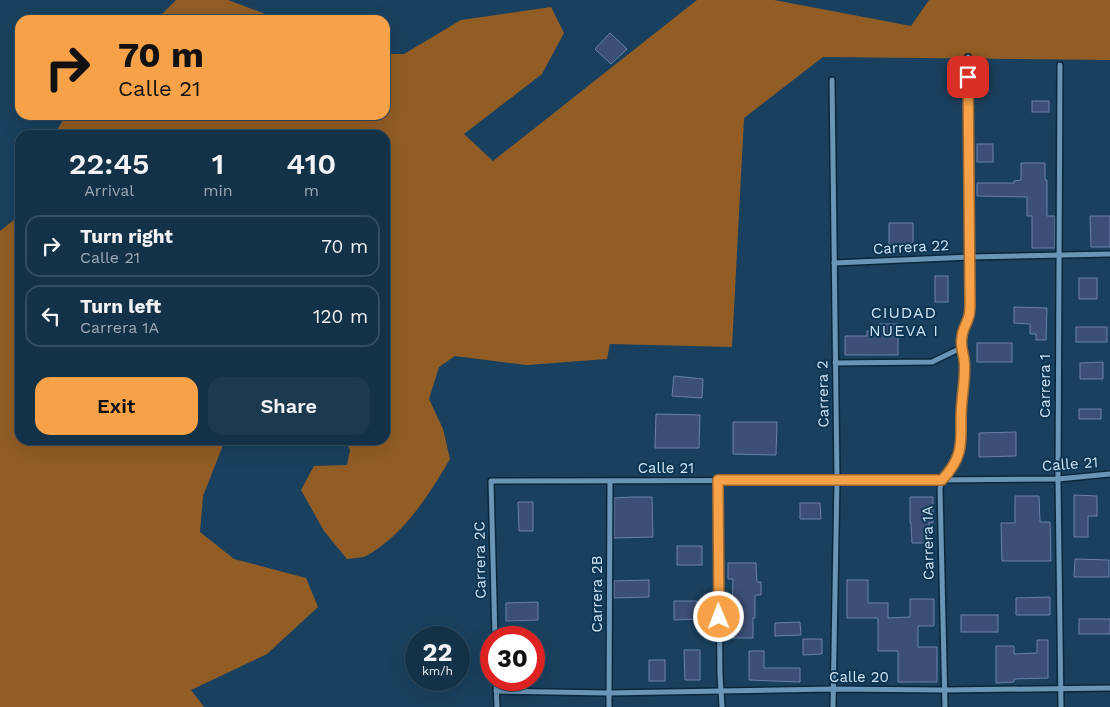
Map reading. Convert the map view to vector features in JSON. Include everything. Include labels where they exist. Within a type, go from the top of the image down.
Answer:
[{"type":"street","points":[[942,480],[953,468],[959,453],[962,436],[964,360],[962,336],[969,316],[970,257],[968,57]]},
{"type":"street","name":"Carrera 1","points":[[1060,65],[1058,478],[1061,707]]},
{"type":"street","name":"Carrera 2","points":[[832,80],[837,479],[833,707]]},
{"type":"street","name":"Carrera 22","points":[[834,263],[970,257],[1110,254]]},
{"type":"street","points":[[835,362],[932,362],[962,348]]},
{"type":"street","name":"Calle 21","points":[[491,481],[942,480],[1058,478],[1110,474]]},
{"type":"street","points":[[718,480],[722,707]]},
{"type":"street","name":"Carrera 1A","points":[[942,480],[940,488],[945,707]]},
{"type":"street","name":"Carrera 2C","points":[[491,481],[495,626]]},
{"type":"street","name":"Carrera 2B","points":[[609,707],[610,481]]},
{"type":"street","name":"Calle 20","points":[[496,691],[608,693],[833,689],[1110,688]]},
{"type":"street","points":[[496,691],[497,707]]},
{"type":"shaded area","points":[[176,0],[228,0],[265,15],[161,15]]},
{"type":"shaded area","points":[[697,0],[774,0],[911,26],[929,0],[1110,0],[1110,60],[823,57],[744,118],[732,347],[610,344],[607,359],[527,365],[455,356],[439,367],[429,399],[443,429],[450,459],[424,500],[404,526],[380,547],[359,558],[347,559],[324,531],[301,490],[314,466],[347,465],[350,450],[348,445],[390,445],[390,130],[57,130],[63,120],[390,120],[390,54],[404,54],[461,20],[551,7],[564,33],[542,74],[464,134],[493,161]]},
{"type":"shaded area","points":[[15,219],[15,445],[223,445],[203,496],[200,532],[234,559],[306,578],[318,607],[267,654],[191,690],[204,707],[0,707],[0,231]]},
{"type":"building","points":[[610,33],[627,49],[611,64],[595,49]]},
{"type":"building","points":[[1032,101],[1049,101],[1049,112],[1032,112]]},
{"type":"building","points":[[977,144],[993,144],[993,162],[977,162]]},
{"type":"building","points":[[1021,163],[1045,163],[1047,216],[1055,216],[1055,248],[1032,248],[1032,216],[1027,216],[1027,197],[977,196],[977,183],[1014,183],[1014,181],[1021,180]]},
{"type":"building","points":[[1090,216],[1110,216],[1110,247],[1091,247]]},
{"type":"building","points":[[889,223],[913,223],[913,244],[889,245]]},
{"type":"building","points":[[935,276],[948,276],[948,302],[935,302]]},
{"type":"building","points":[[1079,278],[1097,278],[1097,299],[1079,299]]},
{"type":"building","points":[[1014,307],[1047,308],[1046,340],[1036,340],[1036,334],[1030,334],[1030,324],[1014,323]]},
{"type":"building","points":[[879,324],[898,324],[898,355],[845,355],[845,336],[867,336],[867,331],[879,331]]},
{"type":"building","points":[[1076,327],[1107,327],[1107,342],[1076,342]]},
{"type":"building","points":[[977,343],[1012,343],[1012,362],[977,362]]},
{"type":"building","points":[[1103,362],[1103,379],[1080,379],[1080,363]]},
{"type":"building","points":[[674,376],[703,379],[702,398],[672,396]]},
{"type":"building","points":[[1079,409],[1101,409],[1101,419],[1079,419]]},
{"type":"building","points":[[656,414],[700,415],[699,448],[655,448]]},
{"type":"building","points":[[733,422],[777,422],[776,455],[733,454]]},
{"type":"building","points":[[1016,432],[1016,456],[979,457],[979,433]]},
{"type":"building","points":[[1074,495],[1097,496],[1097,516],[1088,516],[1088,537],[1074,537]]},
{"type":"building","points":[[1015,496],[1039,496],[1040,522],[1050,522],[1051,561],[1002,561],[1001,523],[1015,523]]},
{"type":"building","points":[[652,497],[653,537],[614,538],[614,498]]},
{"type":"building","points":[[910,497],[933,497],[933,523],[929,523],[930,543],[912,543]]},
{"type":"building","points":[[518,502],[533,502],[533,531],[519,531]]},
{"type":"building","points":[[800,503],[820,503],[821,519],[800,519]]},
{"type":"building","points":[[677,546],[702,546],[702,565],[677,565]]},
{"type":"building","points":[[1075,559],[1109,560],[1109,577],[1074,577]]},
{"type":"building","points":[[728,563],[756,563],[757,582],[761,582],[761,595],[755,595],[753,638],[731,638],[733,579],[728,579]]},
{"type":"building","points":[[649,580],[649,597],[614,598],[614,581]]},
{"type":"building","points":[[847,580],[868,580],[868,603],[888,603],[888,618],[910,617],[910,599],[934,599],[934,626],[918,626],[918,647],[937,647],[937,682],[898,682],[898,651],[878,651],[878,618],[847,618]]},
{"type":"building","points":[[1050,597],[1050,615],[1016,615],[1016,598]]},
{"type":"building","points":[[674,601],[697,601],[697,619],[674,620]]},
{"type":"building","points":[[538,602],[538,620],[506,621],[506,603]]},
{"type":"building","points":[[961,615],[998,615],[998,632],[961,632]]},
{"type":"building","points":[[1079,619],[1110,619],[1110,634],[1079,634]]},
{"type":"building","points":[[800,622],[801,635],[775,636],[775,623]]},
{"type":"building","points":[[803,639],[822,639],[822,654],[803,655]]},
{"type":"building","points":[[1037,640],[1048,640],[1048,678],[1014,679],[1014,682],[996,683],[996,646],[1014,646],[1014,654],[1037,653]]},
{"type":"building","points":[[684,650],[700,650],[700,680],[685,680]]},
{"type":"building","points":[[749,651],[764,651],[764,668],[800,668],[800,682],[749,680]]},
{"type":"building","points":[[649,660],[665,660],[665,681],[649,681]]},
{"type":"district","name":"CIUDAD NUEVA I","points":[[904,321]]},
{"type":"route","points":[[719,617],[718,480],[942,480],[953,468],[959,453],[962,436],[964,389],[962,336],[969,316],[970,304],[968,77]]}]
